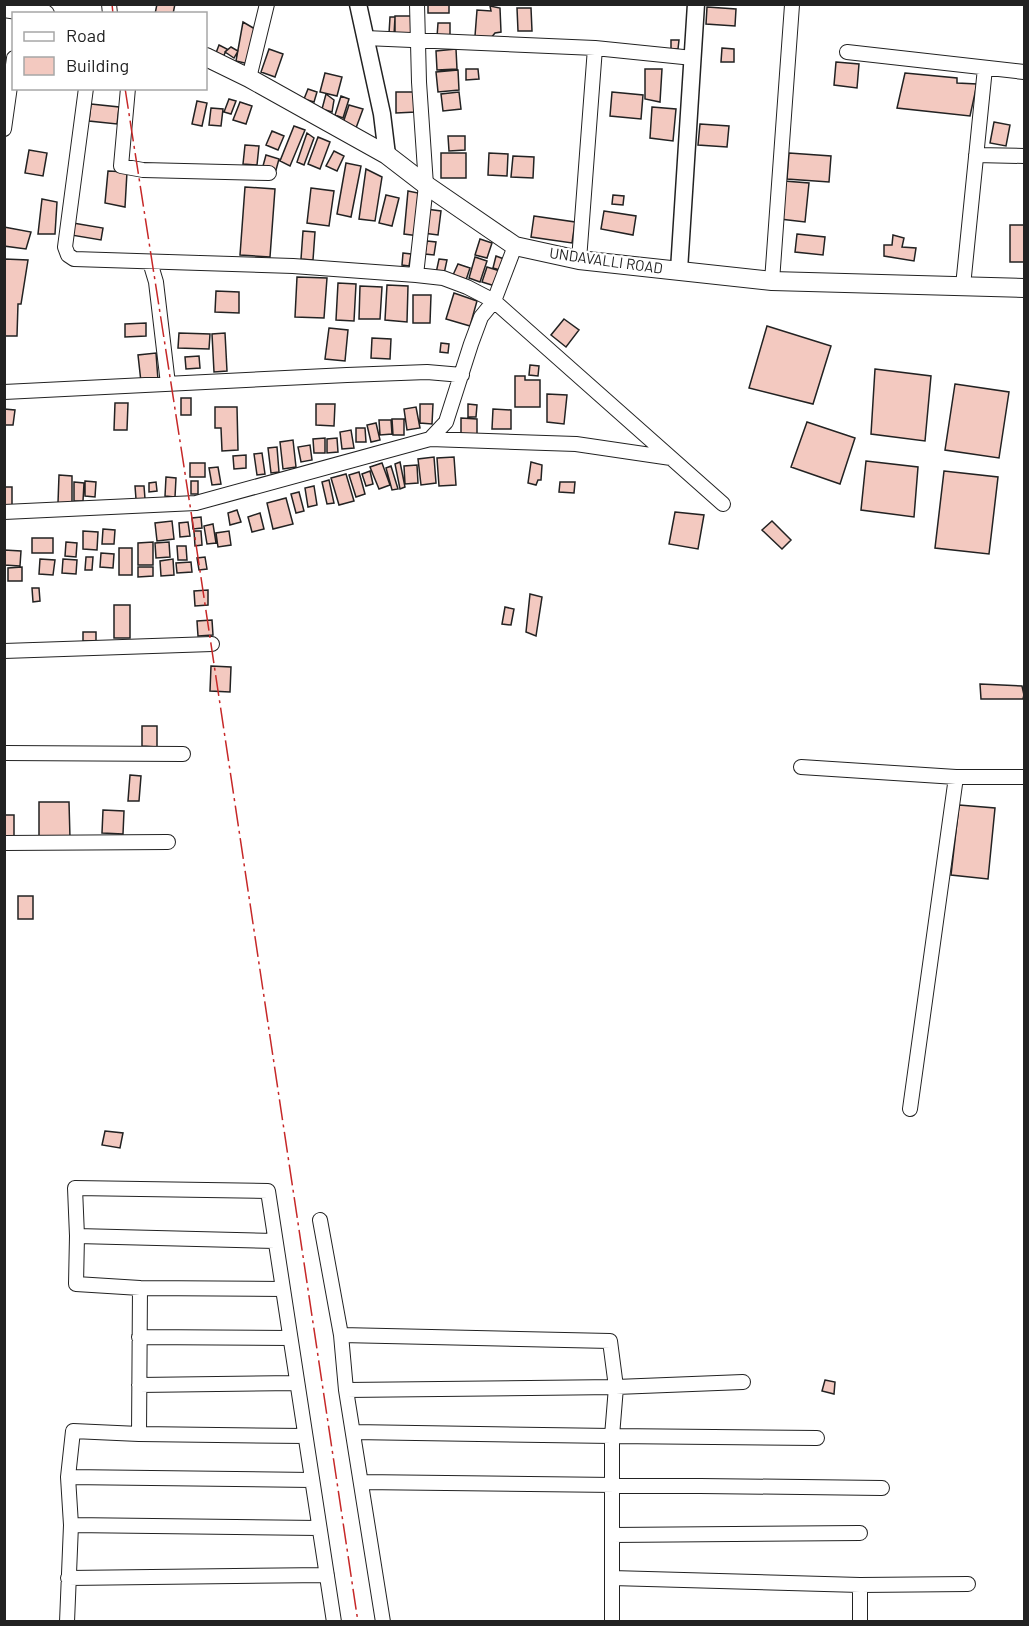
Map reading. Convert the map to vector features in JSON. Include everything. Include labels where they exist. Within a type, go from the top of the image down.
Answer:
[{"type":"main road","points":[[15,10],[30,12]]},
{"type":"main road","name":"UNDAVALLI ROAD","points":[[207,57],[249,78],[387,155],[426,185],[515,246],[579,260],[772,281],[1024,288]]},
{"type":"street","points":[[249,78],[267,4]]},
{"type":"street","points":[[358,4],[382,114],[387,155]]},
{"type":"street","points":[[416,275],[426,185],[419,82],[417,4]]},
{"type":"street","points":[[679,270],[696,4]]},
{"type":"street","points":[[772,281],[792,5]]},
{"type":"street","points":[[365,38],[596,48],[693,58]]},
{"type":"street","points":[[579,260],[596,48]]},
{"type":"street","points":[[847,52],[1024,72]]},
{"type":"street","points":[[963,285],[985,68]]},
{"type":"street","points":[[4,129],[12,72]]},
{"type":"street","points":[[86,90],[66,251],[74,259],[293,266],[416,275],[443,279],[467,287],[494,301],[723,504]]},
{"type":"street","points":[[128,90],[121,166],[142,170],[269,173]]},
{"type":"street","points":[[976,155],[1024,156]]},
{"type":"street","points":[[430,439],[446,422],[471,344],[482,317],[494,301],[515,246]]},
{"type":"street","points":[[150,262],[156,282],[168,384]]},
{"type":"street","points":[[4,392],[415,372],[462,375]]},
{"type":"street","points":[[4,512],[196,503],[430,439],[576,444],[670,458]]},
{"type":"street","points":[[4,651],[212,644]]},
{"type":"street","points":[[4,753],[183,754]]},
{"type":"street","points":[[801,767],[956,777],[1024,777]]},
{"type":"street","points":[[910,1109],[956,777]]},
{"type":"street","points":[[4,843],[168,842]]},
{"type":"street","points":[[283,1289],[140,1288],[76,1284],[75,1188],[268,1191],[334,1622]]},
{"type":"street","points":[[320,1220],[341,1335],[346,1390],[383,1622]]},
{"type":"street","points":[[77,1236],[275,1241]]},
{"type":"street","points":[[139,1434],[140,1288]]},
{"type":"street","points":[[341,1335],[610,1341],[616,1387],[612,1436],[612,1622]]},
{"type":"street","points":[[139,1337],[290,1338]]},
{"type":"street","points":[[346,1390],[616,1387],[742,1382]]},
{"type":"street","points":[[139,1385],[297,1383]]},
{"type":"street","points":[[67,1622],[71,1525],[68,1477],[73,1431],[305,1436]]},
{"type":"street","points":[[353,1432],[817,1438]]},
{"type":"street","points":[[68,1477],[312,1480]]},
{"type":"street","points":[[361,1482],[882,1488]]},
{"type":"street","points":[[71,1525],[319,1528]]},
{"type":"street","points":[[612,1535],[860,1533]]},
{"type":"street","points":[[68,1578],[327,1575]]},
{"type":"street","points":[[612,1578],[860,1585],[968,1584]]},
{"type":"street","points":[[860,1585],[860,1622]]},
{"type":"building","points":[[157,4],[175,4],[173,12],[155,12]]},
{"type":"building","points":[[428,4],[449,4],[449,13],[428,13]]},
{"type":"building","points":[[490,6],[500,8],[501,32],[495,33],[491,38],[475,36],[477,10],[491,11]]},
{"type":"building","points":[[707,7],[736,9],[735,26],[706,24]]},
{"type":"building","points":[[517,8],[531,8],[532,31],[518,31]]},
{"type":"building","points":[[395,16],[411,16],[411,36],[395,36]]},
{"type":"building","points":[[390,17],[395,17],[394,35],[389,34]]},
{"type":"building","points":[[243,22],[255,29],[249,64],[236,61]]},
{"type":"building","points":[[438,23],[450,23],[450,37],[437,37]]},
{"type":"building","points":[[671,40],[679,40],[678,49],[671,49]]},
{"type":"building","points":[[219,45],[227,49],[223,57],[216,53]]},
{"type":"building","points":[[231,47],[238,51],[234,58],[225,52]]},
{"type":"building","points":[[722,48],[734,49],[734,62],[721,62]]},
{"type":"building","points":[[269,49],[283,54],[275,77],[261,72]]},
{"type":"building","points":[[456,49],[457,69],[437,70],[436,51]]},
{"type":"building","points":[[836,62],[859,64],[857,88],[834,85]]},
{"type":"building","points":[[466,69],[478,69],[479,79],[466,80]]},
{"type":"building","points":[[645,69],[662,69],[660,102],[645,99]]},
{"type":"building","points":[[458,70],[459,90],[438,92],[436,72]]},
{"type":"building","points":[[325,73],[342,77],[337,96],[320,92]]},
{"type":"building","points":[[905,73],[957,78],[957,83],[977,84],[970,116],[897,108]]},
{"type":"building","points":[[308,89],[317,92],[314,102],[304,99]]},
{"type":"building","points":[[396,92],[416,92],[416,112],[396,113]]},
{"type":"building","points":[[459,92],[461,109],[443,111],[441,94]]},
{"type":"building","points":[[612,92],[643,95],[641,119],[610,116]]},
{"type":"building","points":[[326,94],[334,100],[332,112],[322,109]]},
{"type":"building","points":[[341,96],[349,99],[343,118],[335,115]]},
{"type":"building","points":[[229,99],[236,101],[231,114],[224,112]]},
{"type":"building","points":[[197,101],[207,103],[202,126],[192,124]]},
{"type":"building","points":[[240,102],[252,106],[246,124],[233,120]]},
{"type":"building","points":[[91,104],[119,107],[117,124],[89,121]]},
{"type":"building","points":[[349,105],[363,109],[356,128],[343,123]]},
{"type":"building","points":[[652,107],[676,109],[673,141],[650,138]]},
{"type":"building","points":[[211,108],[223,109],[221,126],[209,125]]},
{"type":"building","points":[[994,122],[1010,125],[1006,146],[990,143]]},
{"type":"building","points":[[700,124],[729,126],[727,147],[698,145]]},
{"type":"building","points":[[294,126],[305,130],[290,166],[280,161]]},
{"type":"building","points":[[272,131],[284,136],[278,150],[266,145]]},
{"type":"building","points":[[307,133],[314,138],[304,165],[297,162]]},
{"type":"building","points":[[448,136],[465,136],[465,150],[449,151]]},
{"type":"building","points":[[318,137],[330,142],[320,169],[308,164]]},
{"type":"building","points":[[245,145],[259,146],[257,165],[243,164]]},
{"type":"building","points":[[29,150],[47,153],[43,176],[25,173]]},
{"type":"building","points":[[334,151],[344,156],[337,171],[326,166]]},
{"type":"building","points":[[441,153],[466,153],[466,178],[441,178]]},
{"type":"building","points":[[489,153],[508,154],[507,176],[488,175]]},
{"type":"building","points":[[789,153],[831,156],[829,182],[787,179]]},
{"type":"building","points":[[266,155],[279,159],[276,170],[263,166]]},
{"type":"building","points":[[513,156],[534,157],[533,178],[511,177]]},
{"type":"building","points":[[346,163],[361,166],[351,217],[337,214]]},
{"type":"building","points":[[366,169],[382,177],[375,221],[359,219]]},
{"type":"building","points":[[108,171],[127,172],[125,207],[105,203]]},
{"type":"building","points":[[784,181],[809,183],[805,222],[780,219]]},
{"type":"building","points":[[245,187],[275,189],[270,257],[240,255]]},
{"type":"building","points":[[311,188],[334,191],[329,226],[307,223]]},
{"type":"building","points":[[408,191],[423,194],[419,236],[404,234]]},
{"type":"building","points":[[386,195],[399,198],[392,226],[379,223]]},
{"type":"building","points":[[613,195],[624,196],[623,205],[612,204]]},
{"type":"building","points":[[42,199],[57,202],[55,234],[38,234]]},
{"type":"building","points":[[426,209],[441,211],[438,235],[423,233]]},
{"type":"building","points":[[604,211],[636,216],[633,235],[601,229]]},
{"type":"building","points":[[534,216],[575,222],[572,243],[531,237]]},
{"type":"building","points":[[73,223],[103,228],[101,240],[71,235]]},
{"type":"building","points":[[1010,225],[1024,225],[1024,262],[1010,262]]},
{"type":"building","points":[[4,227],[31,232],[26,249],[4,246]]},
{"type":"building","points":[[303,231],[315,232],[313,260],[301,259]]},
{"type":"building","points":[[797,234],[825,237],[823,255],[795,252]]},
{"type":"building","points":[[893,235],[904,238],[902,247],[916,248],[914,261],[884,256],[884,245],[892,245]]},
{"type":"building","points":[[480,239],[492,243],[487,258],[475,255]]},
{"type":"building","points":[[427,241],[436,242],[434,255],[425,254]]},
{"type":"building","points":[[403,253],[411,254],[409,266],[402,265]]},
{"type":"building","points":[[496,256],[504,259],[500,270],[493,268]]},
{"type":"building","points":[[475,257],[487,261],[480,282],[469,278]]},
{"type":"building","points":[[4,259],[28,260],[21,304],[18,304],[17,336],[4,336]]},
{"type":"building","points":[[439,259],[447,260],[444,274],[436,273]]},
{"type":"building","points":[[458,264],[470,268],[466,280],[453,275]]},
{"type":"building","points":[[487,267],[500,271],[495,286],[482,282]]},
{"type":"building","points":[[297,277],[327,278],[324,318],[295,317]]},
{"type":"building","points":[[338,283],[356,284],[354,321],[336,320]]},
{"type":"building","points":[[387,285],[408,286],[407,322],[385,320]]},
{"type":"building","points":[[360,286],[382,287],[380,319],[359,319]]},
{"type":"building","points":[[216,291],[239,292],[239,313],[215,312]]},
{"type":"building","points":[[454,293],[477,301],[470,326],[446,319]]},
{"type":"building","points":[[413,295],[431,295],[430,323],[413,323]]},
{"type":"building","points":[[564,319],[579,330],[566,347],[551,335]]},
{"type":"building","points":[[146,323],[146,336],[125,337],[125,324]]},
{"type":"building","points":[[767,326],[831,346],[813,404],[749,388]]},
{"type":"building","points":[[329,328],[348,330],[345,361],[325,359]]},
{"type":"building","points":[[179,333],[210,334],[209,349],[178,348]]},
{"type":"building","points":[[225,333],[227,371],[214,372],[212,334]]},
{"type":"building","points":[[372,338],[391,339],[390,359],[371,358]]},
{"type":"building","points":[[441,343],[449,344],[448,353],[440,352]]},
{"type":"building","points":[[156,353],[158,380],[141,382],[138,355]]},
{"type":"building","points":[[199,356],[200,368],[186,369],[185,357]]},
{"type":"building","points":[[530,365],[539,366],[538,376],[529,375]]},
{"type":"building","points":[[875,369],[931,376],[925,441],[871,434]]},
{"type":"building","points":[[515,376],[525,376],[525,380],[540,380],[540,407],[515,407]]},
{"type":"building","points":[[955,384],[1009,392],[999,458],[945,450]]},
{"type":"building","points":[[547,394],[567,395],[564,424],[547,422]]},
{"type":"building","points":[[181,398],[191,398],[191,415],[181,415]]},
{"type":"building","points":[[115,403],[128,403],[127,430],[114,430]]},
{"type":"building","points":[[316,404],[335,404],[334,426],[316,425]]},
{"type":"building","points":[[420,404],[433,404],[432,424],[420,423]]},
{"type":"building","points":[[468,404],[477,405],[476,417],[468,417]]},
{"type":"building","points":[[215,407],[237,407],[238,450],[222,451],[221,428],[215,428]]},
{"type":"building","points":[[416,407],[420,428],[407,430],[404,409]]},
{"type":"building","points":[[4,409],[15,410],[13,425],[4,425]]},
{"type":"building","points":[[493,409],[511,410],[511,429],[492,429]]},
{"type":"building","points":[[461,418],[477,419],[477,436],[461,435]]},
{"type":"building","points":[[392,419],[404,419],[404,435],[393,435]]},
{"type":"building","points":[[379,420],[391,420],[392,434],[380,435]]},
{"type":"building","points":[[807,422],[855,438],[840,484],[791,467]]},
{"type":"building","points":[[376,423],[380,440],[371,442],[367,425]]},
{"type":"building","points":[[356,428],[365,428],[366,442],[356,442]]},
{"type":"building","points":[[351,430],[354,448],[342,449],[340,432]]},
{"type":"building","points":[[325,438],[325,453],[314,453],[313,439]]},
{"type":"building","points":[[337,438],[338,452],[327,453],[327,439]]},
{"type":"building","points":[[293,440],[296,467],[283,469],[280,442]]},
{"type":"building","points":[[310,445],[312,460],[301,462],[298,447]]},
{"type":"building","points":[[277,447],[279,472],[271,473],[268,448]]},
{"type":"building","points":[[262,453],[265,474],[257,475],[254,454]]},
{"type":"building","points":[[246,455],[246,468],[234,469],[233,456]]},
{"type":"building","points":[[434,457],[436,483],[421,485],[418,459]]},
{"type":"building","points":[[454,457],[456,485],[439,486],[437,458]]},
{"type":"building","points":[[866,461],[918,467],[914,517],[861,510]]},
{"type":"building","points":[[400,462],[405,487],[400,489],[395,464]]},
{"type":"building","points":[[531,462],[542,465],[541,480],[538,480],[536,485],[528,483]]},
{"type":"building","points":[[190,463],[205,463],[205,477],[190,477]]},
{"type":"building","points":[[382,463],[390,485],[379,489],[370,467]]},
{"type":"building","points":[[417,465],[418,483],[405,484],[404,466]]},
{"type":"building","points":[[391,466],[398,489],[392,490],[386,468]]},
{"type":"building","points":[[218,467],[221,484],[212,485],[209,468]]},
{"type":"building","points":[[370,471],[373,484],[366,486],[362,474]]},
{"type":"building","points":[[944,471],[998,477],[989,554],[935,548]]},
{"type":"building","points":[[359,472],[365,494],[356,497],[349,475]]},
{"type":"building","points":[[346,474],[354,501],[339,505],[331,478]]},
{"type":"building","points":[[59,475],[72,476],[72,503],[58,503]]},
{"type":"building","points":[[166,477],[176,478],[175,497],[165,496]]},
{"type":"building","points":[[329,480],[334,503],[327,504],[322,482]]},
{"type":"building","points":[[85,481],[96,482],[95,497],[85,496]]},
{"type":"building","points":[[191,481],[198,481],[198,494],[191,494]]},
{"type":"building","points":[[74,482],[84,483],[83,501],[74,501]]},
{"type":"building","points":[[156,482],[157,491],[149,492],[149,483]]},
{"type":"building","points":[[560,482],[575,482],[574,493],[559,492]]},
{"type":"building","points":[[135,486],[144,486],[145,499],[136,499]]},
{"type":"building","points":[[314,486],[317,505],[308,507],[305,488]]},
{"type":"building","points":[[4,487],[12,487],[12,508],[4,508]]},
{"type":"building","points":[[299,492],[304,511],[296,513],[291,494]]},
{"type":"building","points":[[286,498],[293,524],[273,529],[267,503]]},
{"type":"building","points":[[237,510],[241,522],[230,525],[228,513]]},
{"type":"building","points":[[675,512],[704,515],[698,549],[669,544]]},
{"type":"building","points":[[260,513],[264,529],[252,532],[248,517]]},
{"type":"building","points":[[201,517],[202,528],[193,529],[192,518]]},
{"type":"building","points":[[172,521],[174,539],[157,541],[155,523]]},
{"type":"building","points":[[772,521],[791,540],[782,549],[762,530]]},
{"type":"building","points":[[188,522],[190,536],[180,537],[179,523]]},
{"type":"building","points":[[213,524],[216,543],[207,544],[204,526]]},
{"type":"building","points":[[103,529],[115,530],[114,544],[102,544]]},
{"type":"building","points":[[83,531],[98,532],[97,550],[83,549]]},
{"type":"building","points":[[194,531],[201,531],[202,545],[195,546]]},
{"type":"building","points":[[229,531],[231,545],[218,547],[216,533]]},
{"type":"building","points":[[32,538],[53,538],[53,553],[32,553]]},
{"type":"building","points":[[66,542],[77,543],[76,557],[65,556]]},
{"type":"building","points":[[153,542],[153,565],[138,565],[138,543]]},
{"type":"building","points":[[169,542],[170,557],[156,558],[155,543]]},
{"type":"building","points":[[177,546],[186,546],[187,560],[178,560]]},
{"type":"building","points":[[119,548],[132,548],[132,575],[119,575]]},
{"type":"building","points":[[4,550],[21,551],[20,566],[4,565]]},
{"type":"building","points":[[101,553],[114,554],[113,568],[100,567]]},
{"type":"building","points":[[86,557],[93,557],[92,570],[85,570]]},
{"type":"building","points":[[205,557],[207,569],[199,570],[197,558]]},
{"type":"building","points":[[40,559],[55,560],[53,575],[39,574]]},
{"type":"building","points":[[63,559],[77,560],[76,574],[62,573]]},
{"type":"building","points":[[173,559],[174,575],[161,576],[160,561]]},
{"type":"building","points":[[191,562],[192,572],[177,573],[176,563]]},
{"type":"building","points":[[22,567],[22,581],[8,581],[8,568]]},
{"type":"building","points":[[138,567],[153,567],[153,576],[138,577]]},
{"type":"building","points":[[32,588],[39,588],[40,601],[33,602]]},
{"type":"building","points":[[208,590],[208,605],[195,606],[194,591]]},
{"type":"building","points":[[530,594],[542,597],[536,636],[526,632]]},
{"type":"building","points":[[114,605],[130,605],[130,638],[114,638]]},
{"type":"building","points":[[505,607],[514,609],[511,625],[502,624]]},
{"type":"building","points":[[212,620],[213,635],[198,636],[197,621]]},
{"type":"building","points":[[83,632],[96,632],[96,641],[83,641]]},
{"type":"building","points":[[211,666],[231,667],[230,692],[210,691]]},
{"type":"building","points":[[980,684],[1022,686],[1023,699],[981,699]]},
{"type":"building","points":[[142,726],[157,726],[157,747],[142,746]]},
{"type":"building","points":[[130,775],[141,776],[139,801],[128,801]]},
{"type":"building","points":[[39,802],[69,802],[70,838],[39,839]]},
{"type":"building","points":[[959,805],[995,808],[988,879],[951,875]]},
{"type":"building","points":[[103,810],[124,811],[123,834],[102,833]]},
{"type":"building","points":[[4,815],[14,815],[14,838],[4,838]]},
{"type":"building","points":[[18,896],[33,896],[33,919],[18,919]]},
{"type":"building","points":[[105,1131],[123,1133],[120,1148],[102,1145]]},
{"type":"building","points":[[825,1380],[835,1382],[834,1394],[822,1391]]},
{"type":"power","points":[[112,4],[113,12]]},
{"type":"power","points":[[125,90],[358,1622]]}]
